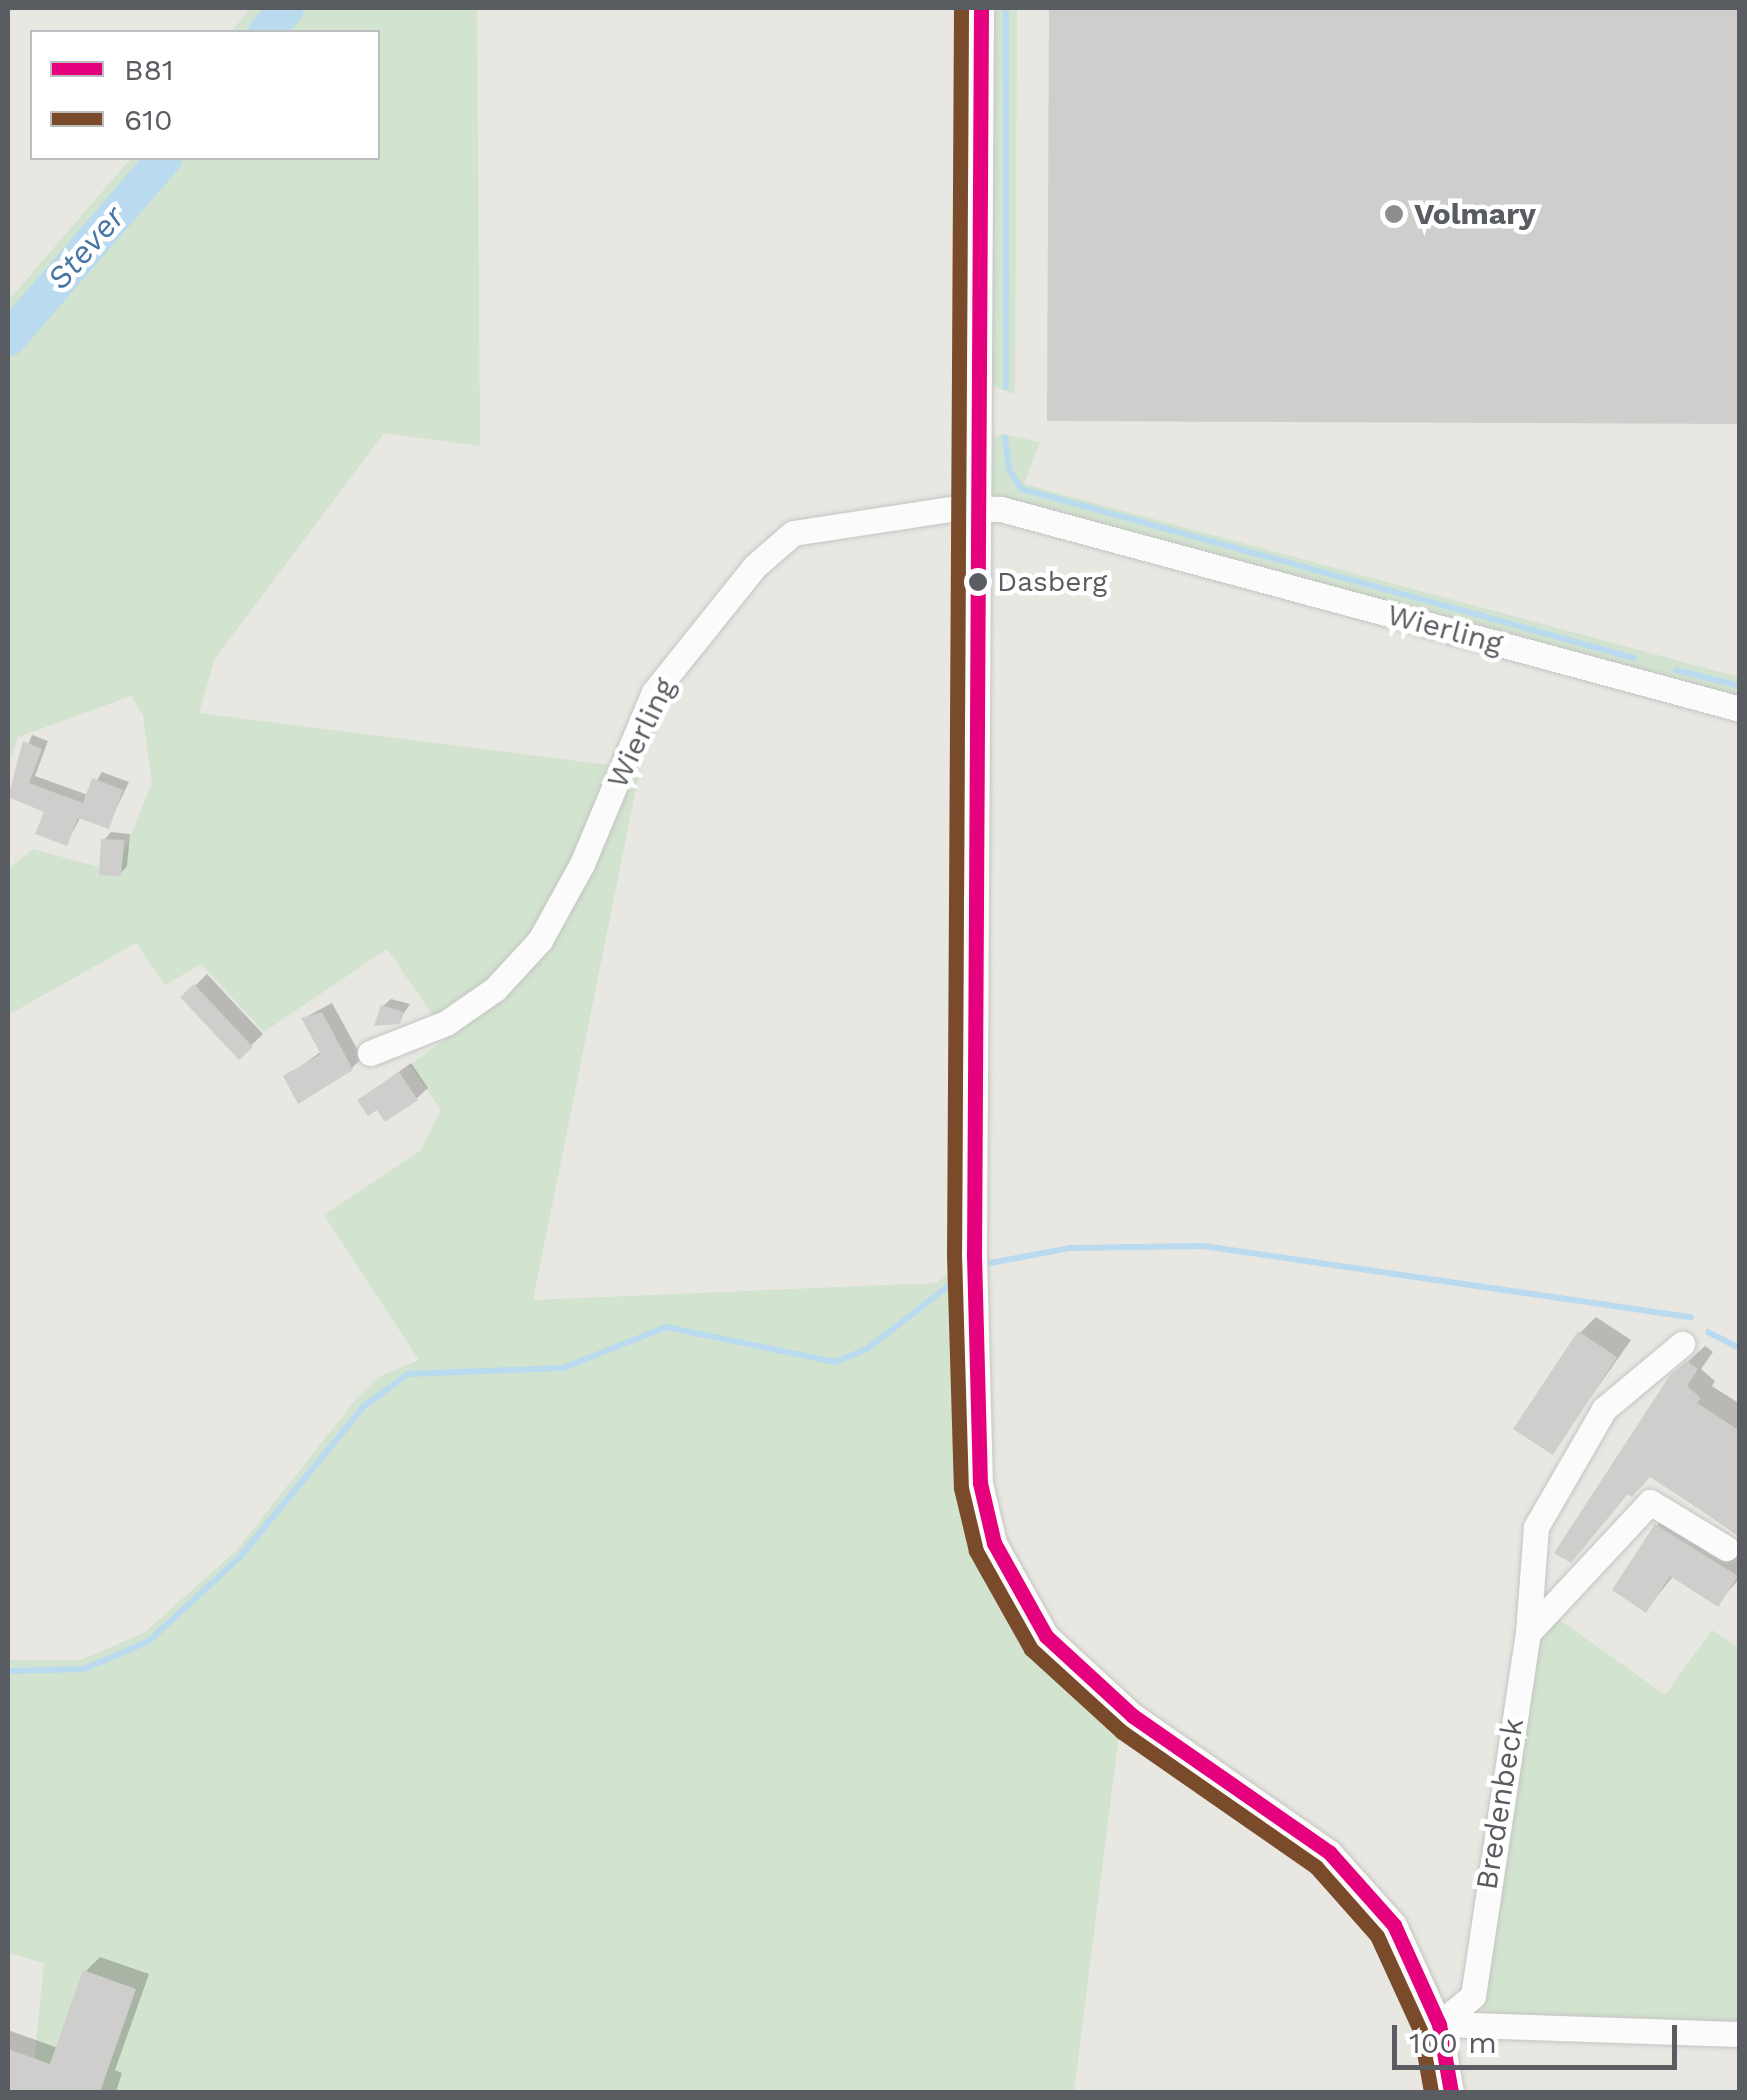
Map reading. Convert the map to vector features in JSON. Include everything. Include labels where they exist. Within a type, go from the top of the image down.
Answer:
[{"type":"street","points":[[981,8],[974,1254],[980,1484],[994,1543],[1017,1593],[1088,1680],[1281,1815],[1362,1884],[1394,1925],[1438,2024],[1451,2092]]},
{"type":"street","name":"Wierling","points":[[370,1052],[446,1023],[496,990],[540,940],[582,864],[654,692],[776,543],[813,528],[977,507],[1740,709]]},
{"type":"street","name":"Bredenbeck","points":[[1438,2024],[1473,1996],[1528,1633],[1536,1527],[1604,1409],[1682,1344]]},
{"type":"street","points":[[1528,1633],[1650,1502],[1726,1548]]},
{"type":"street","points":[[1438,2024],[1740,2034]]},
{"type":"green space","points":[[251,8],[477,8],[480,446],[384,433],[215,658],[199,713],[640,769],[533,1300],[937,1283],[965,1261],[984,1543],[1036,1642],[1121,1719],[1074,2092],[31,2092],[44,1963],[8,1953],[8,1660],[81,1660],[144,1633],[237,1550],[356,1399],[378,1377],[419,1360],[324,1215],[420,1151],[441,1110],[410,1065],[448,1037],[387,949],[264,1032],[201,964],[165,985],[136,943],[8,1015],[8,869],[33,849],[116,872],[152,783],[143,715],[131,696],[18,737],[8,765],[8,301],[129,160],[380,160],[380,30],[233,30]]},
{"type":"green space","points":[[991,8],[1017,8],[1015,394],[987,384]]},
{"type":"green space","points":[[1001,434],[1040,442],[1024,484],[1739,677],[1739,707],[1002,504],[988,490],[989,442]]},
{"type":"green space","points":[[1560,1620],[1665,1695],[1712,1630],[1739,1648],[1739,2027],[1482,2017],[1531,1648],[1546,1626]]},
{"type":"building","name":"Volmary","points":[[1049,8],[1740,8],[1740,424],[1047,421]]},
{"type":"building","points":[[23,741],[42,749],[29,783],[83,803],[92,778],[123,790],[109,829],[78,818],[67,846],[35,834],[44,812],[8,797]]},
{"type":"building","points":[[101,839],[124,840],[121,876],[99,875]]},
{"type":"building","points":[[194,984],[253,1047],[239,1060],[180,997]]},
{"type":"building","points":[[381,1005],[404,1012],[400,1024],[374,1026]]},
{"type":"building","points":[[322,1012],[353,1070],[298,1104],[283,1076],[321,1054],[301,1018]]},
{"type":"building","points":[[399,1072],[418,1100],[385,1122],[377,1110],[368,1116],[357,1100]]},
{"type":"building","points":[[1578,1331],[1617,1357],[1553,1455],[1513,1429]]},
{"type":"building","points":[[1687,1361],[1698,1369],[1687,1386],[1701,1398],[1697,1403],[1740,1431],[1740,1536],[1650,1477],[1632,1497],[1628,1494],[1571,1563],[1554,1553],[1670,1375]]},
{"type":"building","points":[[1655,1524],[1738,1576],[1718,1607],[1670,1576],[1646,1613],[1612,1590]]},
{"type":"building","points":[[83,1970],[136,1989],[100,2092],[8,2092],[8,2049],[50,2064]]},
{"type":"waterway","name":"Stever","points":[[267,30],[286,8]]},
{"type":"waterway","points":[[1006,8],[1006,387]]},
{"type":"waterway","name":"Stever","points":[[8,338],[162,160]]},
{"type":"waterway","points":[[1005,437],[1009,470],[1022,489],[1634,658]]},
{"type":"waterway","points":[[1676,670],[1740,686]]},
{"type":"waterway","points":[[990,1263],[1070,1248],[1203,1246],[1691,1317]]},
{"type":"waterway","points":[[8,1671],[84,1669],[149,1641],[240,1557],[363,1407],[408,1374],[563,1368],[666,1327],[835,1362],[867,1349],[959,1278]]},
{"type":"waterway","points":[[1708,1332],[1740,1348]]},
{"type":"transit line","name":"610","points":[[961,8],[954,1255],[961,1488],[976,1551],[1031,1649],[1122,1732],[1316,1867],[1377,1936],[1420,2030],[1431,2092]]},
{"type":"transit line","name":"B81","points":[[981,8],[974,1255],[980,1483],[994,1543],[1046,1636],[1133,1716],[1329,1852],[1394,1925],[1439,2024],[1451,2092]]},
{"type":"place","name":"Volmary","points":[[1394,214]]},
{"type":"place","name":"Dasberg","points":[[978,582]]}]
